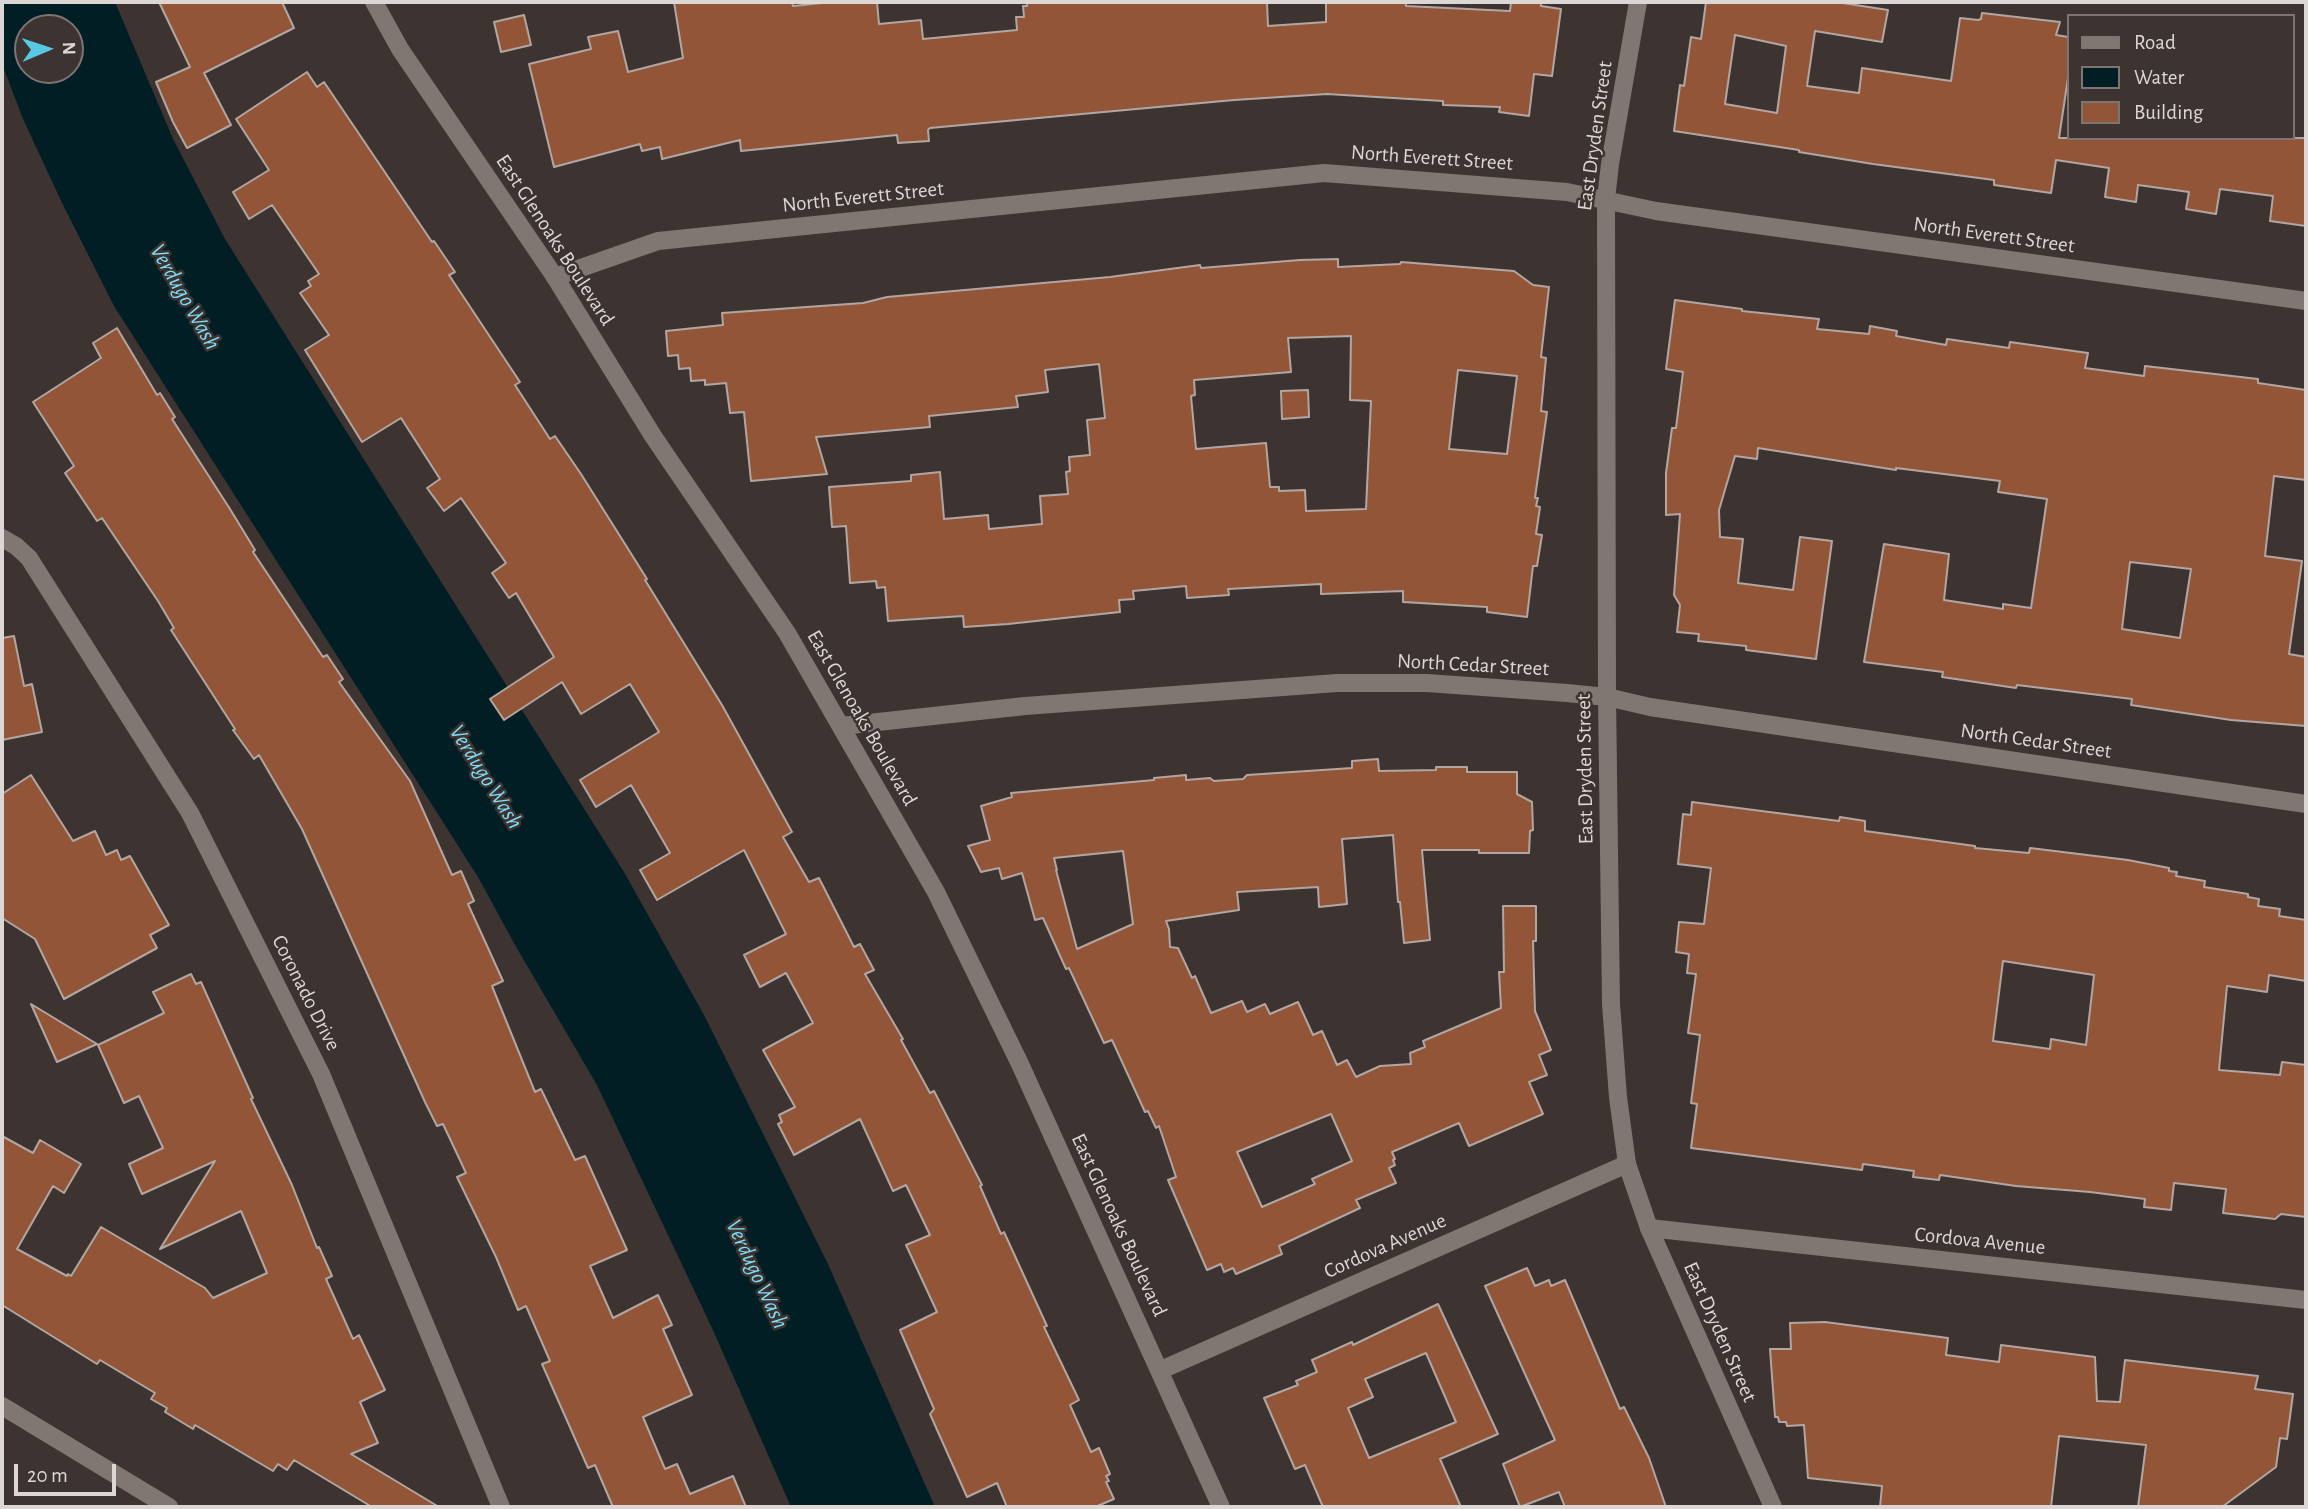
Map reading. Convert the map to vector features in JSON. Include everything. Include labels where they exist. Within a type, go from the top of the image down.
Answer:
[{"type":"street","name":"East Glenoaks Boulevard","points":[[374,2],[400,49],[555,277],[653,436],[787,633],[942,904],[1014,1052],[1161,1370],[1221,1507]]},
{"type":"street","name":"East Dryden Street","points":[[1638,2],[1606,199],[1611,1004],[1618,1097],[1627,1164],[1649,1228],[1773,1507]]},
{"type":"street","name":"North Everett Street","points":[[555,277],[658,241],[1324,173],[1567,192],[1656,211],[2306,301]]},
{"type":"street","name":"Coronado Drive","points":[[2,538],[16,545],[29,558],[190,813],[321,1074],[501,1507]]},
{"type":"street","name":"North Cedar Street","points":[[841,726],[1025,706],[1336,684],[1427,683],[1607,697],[1664,709],[2306,804]]},
{"type":"street","name":"Cordova Avenue","points":[[1161,1370],[1627,1164]]},
{"type":"street","name":"Cordova Avenue","points":[[1649,1228],[2306,1300]]},
{"type":"street","points":[[2,1406],[169,1507]]},
{"type":"water","name":"Verdugo Wash","points":[[2,2],[115,2],[173,139],[225,239],[624,872],[704,1015],[828,1264],[935,1507],[791,1507],[712,1328],[597,1085],[478,877],[114,306],[23,119],[2,64]]},
{"type":"building","points":[[159,2],[282,2],[294,28],[204,73],[231,125],[187,148],[156,82],[190,67]]},
{"type":"building","points":[[674,2],[792,2],[793,6],[832,2],[877,2],[879,24],[921,20],[923,39],[1017,30],[1016,17],[1024,17],[1023,6],[1027,6],[1027,2],[1267,2],[1268,26],[1326,22],[1326,2],[1406,2],[1406,6],[1510,11],[1511,2],[1541,2],[1541,6],[1561,9],[1552,76],[1534,74],[1529,116],[1499,112],[1500,107],[1443,105],[1443,101],[1327,94],[930,128],[929,141],[898,143],[897,135],[741,151],[740,140],[662,159],[660,147],[642,151],[640,144],[554,167],[529,64],[591,49],[588,37],[618,31],[628,72],[683,58]]},
{"type":"building","points":[[1706,2],[1836,2],[1888,10],[1882,42],[1815,31],[1807,86],[1859,93],[1862,68],[1951,81],[1960,18],[1978,20],[1981,19],[1982,13],[2060,22],[2056,35],[2066,37],[2066,91],[2059,138],[2306,138],[2306,226],[2270,221],[2273,196],[2220,189],[2216,214],[2186,209],[2189,192],[2138,185],[2136,202],[2105,197],[2109,168],[2056,160],[2051,193],[1994,185],[1994,180],[1873,164],[1674,131],[1680,85],[1684,86],[1691,37],[1701,39]],"holes":[[[1735,35],[1786,46],[1777,113],[1725,104]]]},
{"type":"building","points":[[524,15],[531,45],[501,52],[494,22]]},
{"type":"building","points":[[307,72],[317,87],[324,82],[455,272],[449,275],[520,382],[515,385],[550,439],[555,436],[581,474],[722,705],[792,832],[783,837],[809,882],[819,878],[854,947],[860,944],[874,970],[865,974],[903,1039],[901,1040],[930,1093],[934,1091],[982,1185],[980,1186],[1001,1234],[1004,1232],[1047,1326],[1044,1327],[1079,1400],[1070,1405],[1091,1452],[1099,1448],[1110,1474],[1106,1476],[1109,1481],[1106,1482],[1114,1499],[1095,1507],[1007,1507],[997,1483],[967,1497],[930,1414],[934,1409],[900,1330],[937,1312],[906,1245],[930,1235],[906,1185],[893,1191],[860,1119],[794,1155],[778,1124],[782,1122],[779,1115],[795,1107],[763,1050],[813,1023],[786,973],[760,987],[744,955],[786,934],[744,850],[657,900],[640,870],[670,853],[631,785],[596,807],[580,780],[659,732],[630,684],[581,714],[562,682],[504,720],[490,699],[554,657],[516,593],[509,598],[492,573],[506,563],[461,498],[444,511],[427,488],[440,479],[401,418],[362,442],[305,350],[329,335],[300,293],[311,286],[308,281],[319,274],[272,205],[249,219],[233,192],[269,170],[236,119]]},
{"type":"building","points":[[1338,259],[1338,267],[1401,262],[1514,271],[1533,285],[1549,287],[1541,357],[1546,358],[1541,411],[1547,412],[1535,498],[1538,498],[1536,506],[1540,507],[1536,534],[1542,535],[1537,566],[1533,566],[1527,617],[1487,612],[1487,607],[1403,602],[1403,591],[1321,594],[1321,584],[1228,589],[1229,595],[1187,598],[1186,586],[1133,591],[1134,599],[1119,600],[1120,612],[1008,624],[964,627],[963,616],[888,621],[885,587],[877,588],[876,581],[850,583],[846,526],[832,527],[829,487],[911,481],[911,475],[940,472],[944,519],[988,515],[989,529],[1042,524],[1040,496],[1068,494],[1066,472],[1070,471],[1069,457],[1090,455],[1087,420],[1105,418],[1099,364],[1045,370],[1048,392],[1016,396],[1018,407],[929,416],[930,427],[816,437],[827,474],[751,481],[744,412],[730,413],[726,383],[705,385],[705,380],[691,381],[690,368],[679,369],[678,355],[668,356],[666,331],[723,325],[722,313],[863,303],[887,297],[1110,277],[1200,265],[1201,268]],"holes":[[[1351,336],[1350,400],[1371,401],[1366,509],[1306,511],[1305,490],[1279,491],[1279,487],[1270,487],[1266,443],[1196,449],[1191,396],[1195,395],[1194,380],[1291,372],[1288,338]],[[1458,370],[1517,376],[1507,454],[1449,449]]]},
{"type":"building","points":[[1675,300],[1742,311],[1819,319],[1817,329],[1869,334],[1870,326],[1897,331],[1896,336],[1946,345],[1947,339],[2009,348],[2010,342],[2088,353],[2085,368],[2144,376],[2145,366],[2258,379],[2258,383],[2306,390],[2306,480],[2274,476],[2265,556],[2302,561],[2289,654],[2306,657],[2306,726],[2231,720],[2131,705],[2132,699],[2017,685],[2016,688],[1942,677],[1943,672],[1864,662],[1884,544],[1949,554],[1944,600],[2003,609],[2003,604],[2031,608],[2047,499],[1998,492],[2000,481],[1896,470],[1758,448],[1757,459],[1735,456],[1719,510],[1720,537],[1743,539],[1738,583],[1793,590],[1800,537],[1832,541],[1816,659],[1746,650],[1746,646],[1698,641],[1699,634],[1677,632],[1680,605],[1674,595],[1680,514],[1666,515],[1666,473],[1672,428],[1676,428],[1683,372],[1666,369]],"holes":[[[2130,562],[2191,569],[2180,638],[2122,629]]]},
{"type":"building","points":[[117,328],[157,395],[160,393],[175,417],[172,419],[255,550],[253,552],[323,657],[327,655],[343,679],[339,682],[410,781],[452,875],[461,871],[474,901],[468,904],[503,981],[492,986],[535,1092],[541,1089],[575,1160],[585,1156],[627,1250],[590,1266],[613,1318],[658,1295],[672,1325],[663,1329],[692,1395],[643,1417],[665,1469],[677,1464],[690,1494],[733,1476],[746,1507],[613,1507],[595,1465],[588,1468],[542,1364],[550,1361],[526,1306],[518,1310],[457,1177],[466,1173],[443,1124],[437,1126],[425,1102],[302,829],[259,755],[254,759],[233,730],[235,729],[171,630],[174,628],[158,601],[102,518],[97,521],[65,473],[74,466],[33,402],[101,358],[93,343]]},
{"type":"building","points":[[1308,390],[1309,417],[1282,419],[1281,391]]},
{"type":"building","points":[[14,636],[24,686],[32,684],[42,732],[2,740],[2,638]]},
{"type":"building","points":[[1378,759],[1379,771],[1467,767],[1467,772],[1517,772],[1517,794],[1532,802],[1533,830],[1530,831],[1529,853],[1422,850],[1430,940],[1404,943],[1393,835],[1342,839],[1347,904],[1319,907],[1318,887],[1237,892],[1239,910],[1166,921],[1170,947],[1178,948],[1192,978],[1195,976],[1211,1013],[1242,1001],[1247,1012],[1265,1004],[1270,1014],[1298,1002],[1313,1035],[1322,1031],[1337,1065],[1347,1060],[1356,1077],[1380,1066],[1411,1064],[1410,1053],[1425,1047],[1423,1041],[1501,1008],[1499,972],[1504,972],[1503,906],[1536,906],[1536,941],[1533,941],[1535,1011],[1551,1050],[1539,1055],[1547,1075],[1529,1082],[1543,1114],[1469,1146],[1459,1123],[1392,1152],[1395,1165],[1389,1168],[1396,1183],[1356,1200],[1360,1208],[1279,1246],[1282,1254],[1236,1274],[1233,1268],[1224,1272],[1221,1264],[1207,1270],[1168,1180],[1176,1177],[1159,1126],[1156,1128],[1148,1111],[1145,1112],[1112,1040],[1104,1043],[1043,918],[1035,920],[1022,873],[1002,879],[999,868],[981,872],[968,846],[990,840],[981,806],[1012,797],[1011,793],[1186,775],[1186,780],[1243,779],[1247,775],[1352,768],[1352,761]],"holes":[[[1123,851],[1133,924],[1077,949],[1054,858]],[[1331,1114],[1352,1161],[1312,1179],[1315,1184],[1262,1207],[1237,1152]]]},
{"type":"building","points":[[31,775],[73,841],[95,831],[106,855],[117,850],[121,860],[130,856],[169,925],[150,935],[157,948],[64,999],[35,939],[2,918],[2,794]]},
{"type":"building","points":[[1692,802],[1839,821],[1840,817],[1865,821],[1865,831],[1975,848],[2029,853],[2030,848],[2128,860],[2169,868],[2169,871],[2177,872],[2176,876],[2205,881],[2204,887],[2248,894],[2248,897],[2259,899],[2258,906],[2280,909],[2279,916],[2306,920],[2306,981],[2269,975],[2267,992],[2227,986],[2219,1070],[2280,1075],[2282,1062],[2306,1065],[2306,1217],[2281,1214],[2275,1219],[2223,1213],[2226,1189],[2174,1183],[2171,1210],[2144,1207],[2145,1199],[1940,1175],[1939,1180],[1913,1177],[1914,1171],[1863,1164],[1862,1170],[1691,1148],[1697,1104],[1691,1103],[1700,1035],[1688,1033],[1696,974],[1687,973],[1689,954],[1676,952],[1679,922],[1704,924],[1711,868],[1678,864],[1683,814],[1691,815]],"holes":[[[2003,961],[2094,975],[2086,1045],[2051,1039],[2050,1049],[1993,1041]]]},
{"type":"building","points":[[191,974],[196,984],[201,982],[253,1098],[251,1099],[292,1185],[317,1248],[319,1247],[332,1276],[326,1279],[353,1339],[359,1335],[385,1390],[360,1402],[378,1443],[351,1454],[439,1507],[372,1507],[294,1460],[287,1470],[278,1464],[273,1471],[195,1425],[193,1429],[165,1412],[167,1408],[151,1399],[155,1393],[100,1360],[97,1364],[2,1305],[2,1136],[33,1153],[40,1140],[81,1164],[64,1193],[53,1186],[17,1249],[67,1276],[71,1276],[101,1227],[205,1288],[213,1298],[267,1273],[241,1211],[160,1249],[215,1161],[142,1194],[129,1164],[163,1148],[139,1096],[124,1103],[98,1045],[164,1013],[153,992]]},
{"type":"building","points":[[31,1004],[97,1044],[57,1062]]},
{"type":"building","points":[[1527,1268],[1535,1286],[1549,1280],[1551,1286],[1565,1280],[1620,1409],[1624,1407],[1649,1458],[1666,1507],[1565,1507],[1559,1492],[1520,1507],[1503,1464],[1555,1440],[1485,1286]]},
{"type":"building","points":[[1438,1304],[1498,1434],[1440,1459],[1461,1507],[1323,1507],[1305,1465],[1295,1469],[1264,1398],[1298,1385],[1296,1381],[1317,1372],[1312,1360],[1352,1342],[1353,1345]],"holes":[[[1426,1353],[1456,1422],[1369,1458],[1348,1408],[1373,1397],[1365,1379]]]},
{"type":"building","points":[[1825,1322],[1948,1338],[1946,1355],[1999,1362],[2001,1345],[2095,1357],[2097,1401],[2120,1402],[2125,1360],[2258,1376],[2255,1389],[2293,1394],[2287,1439],[2280,1438],[2276,1467],[2222,1507],[2138,1507],[2146,1445],[2059,1436],[2051,1507],[1880,1507],[1882,1486],[1808,1478],[1804,1425],[1787,1426],[1786,1422],[1779,1422],[1778,1417],[1775,1417],[1770,1349],[1791,1349],[1790,1323]]}]
